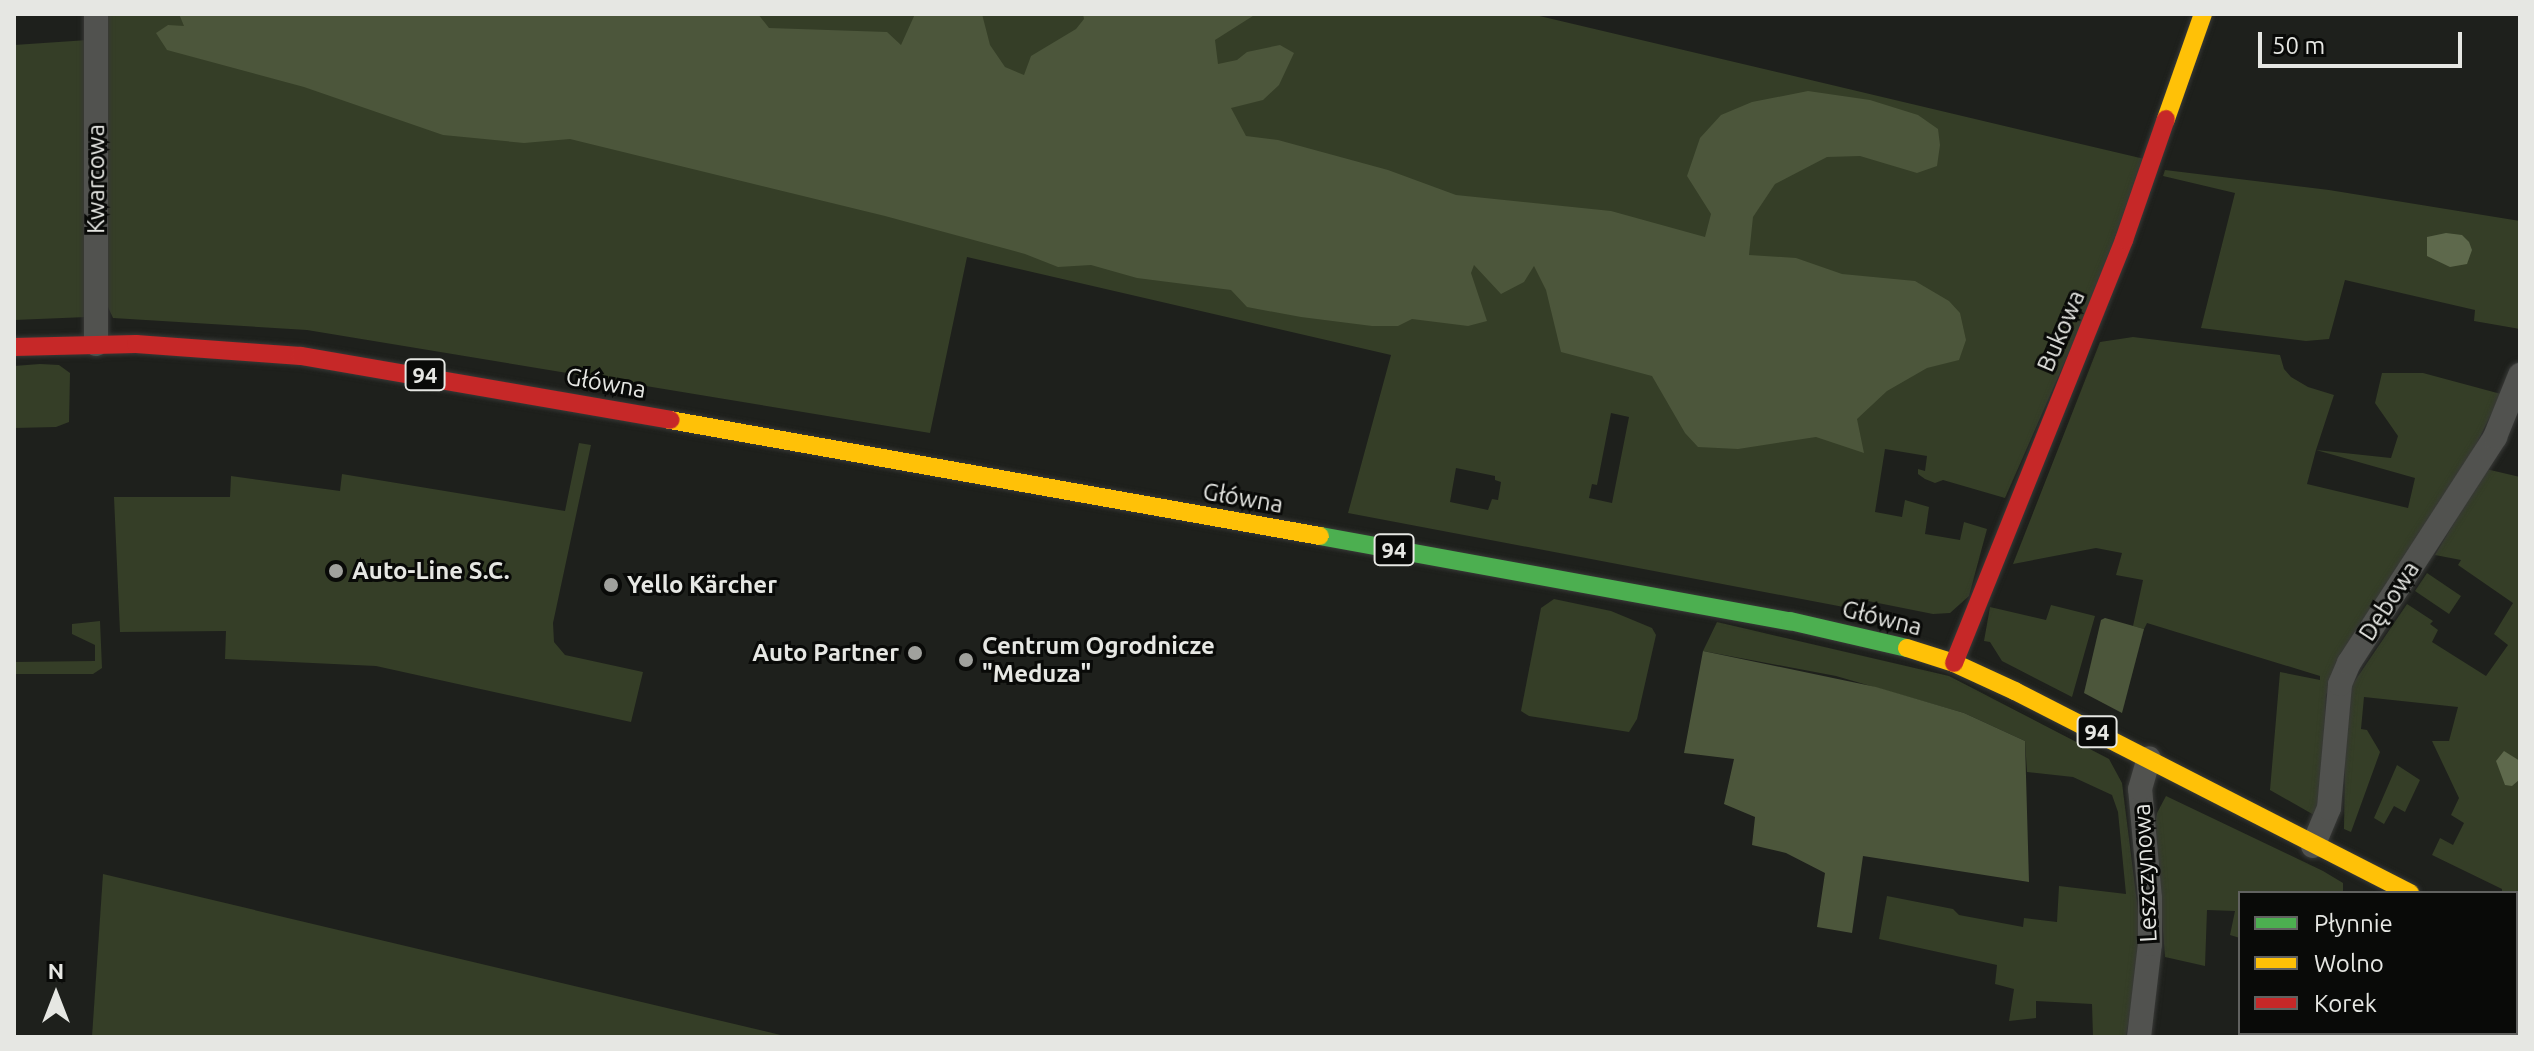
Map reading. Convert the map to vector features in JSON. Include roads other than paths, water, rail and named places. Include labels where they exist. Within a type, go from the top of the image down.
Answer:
[{"type":"main road","name":"Bukowa","points":[[1954,663],[2124,240],[2203,14]]},
{"type":"main road","name":"Główna","points":[[14,347],[96,344],[201,347],[301,356],[448,379],[1790,621],[1896,645],[1954,663],[2149,758],[2313,846],[2406,891]]},
{"type":"street","name":"Kwarcowa","points":[[96,14],[96,344]]},
{"type":"street","name":"Dębowa","points":[[2313,846],[2329,808],[2340,684],[2349,663],[2494,439],[2520,375]]},
{"type":"street","name":"Leszczynowa","points":[[2139,1037],[2150,944],[2150,898],[2140,789],[2149,758]]},
{"type":"place","name":"Auto-Line S.C.","points":[[336,571]]},
{"type":"place","name":"Yello Kärcher","points":[[611,585]]},
{"type":"place","name":"Auto Partner","points":[[915,653]]},
{"type":"place","name":"Centrum Ogrodnicze \"Meduza\"","points":[[966,660]]}]
